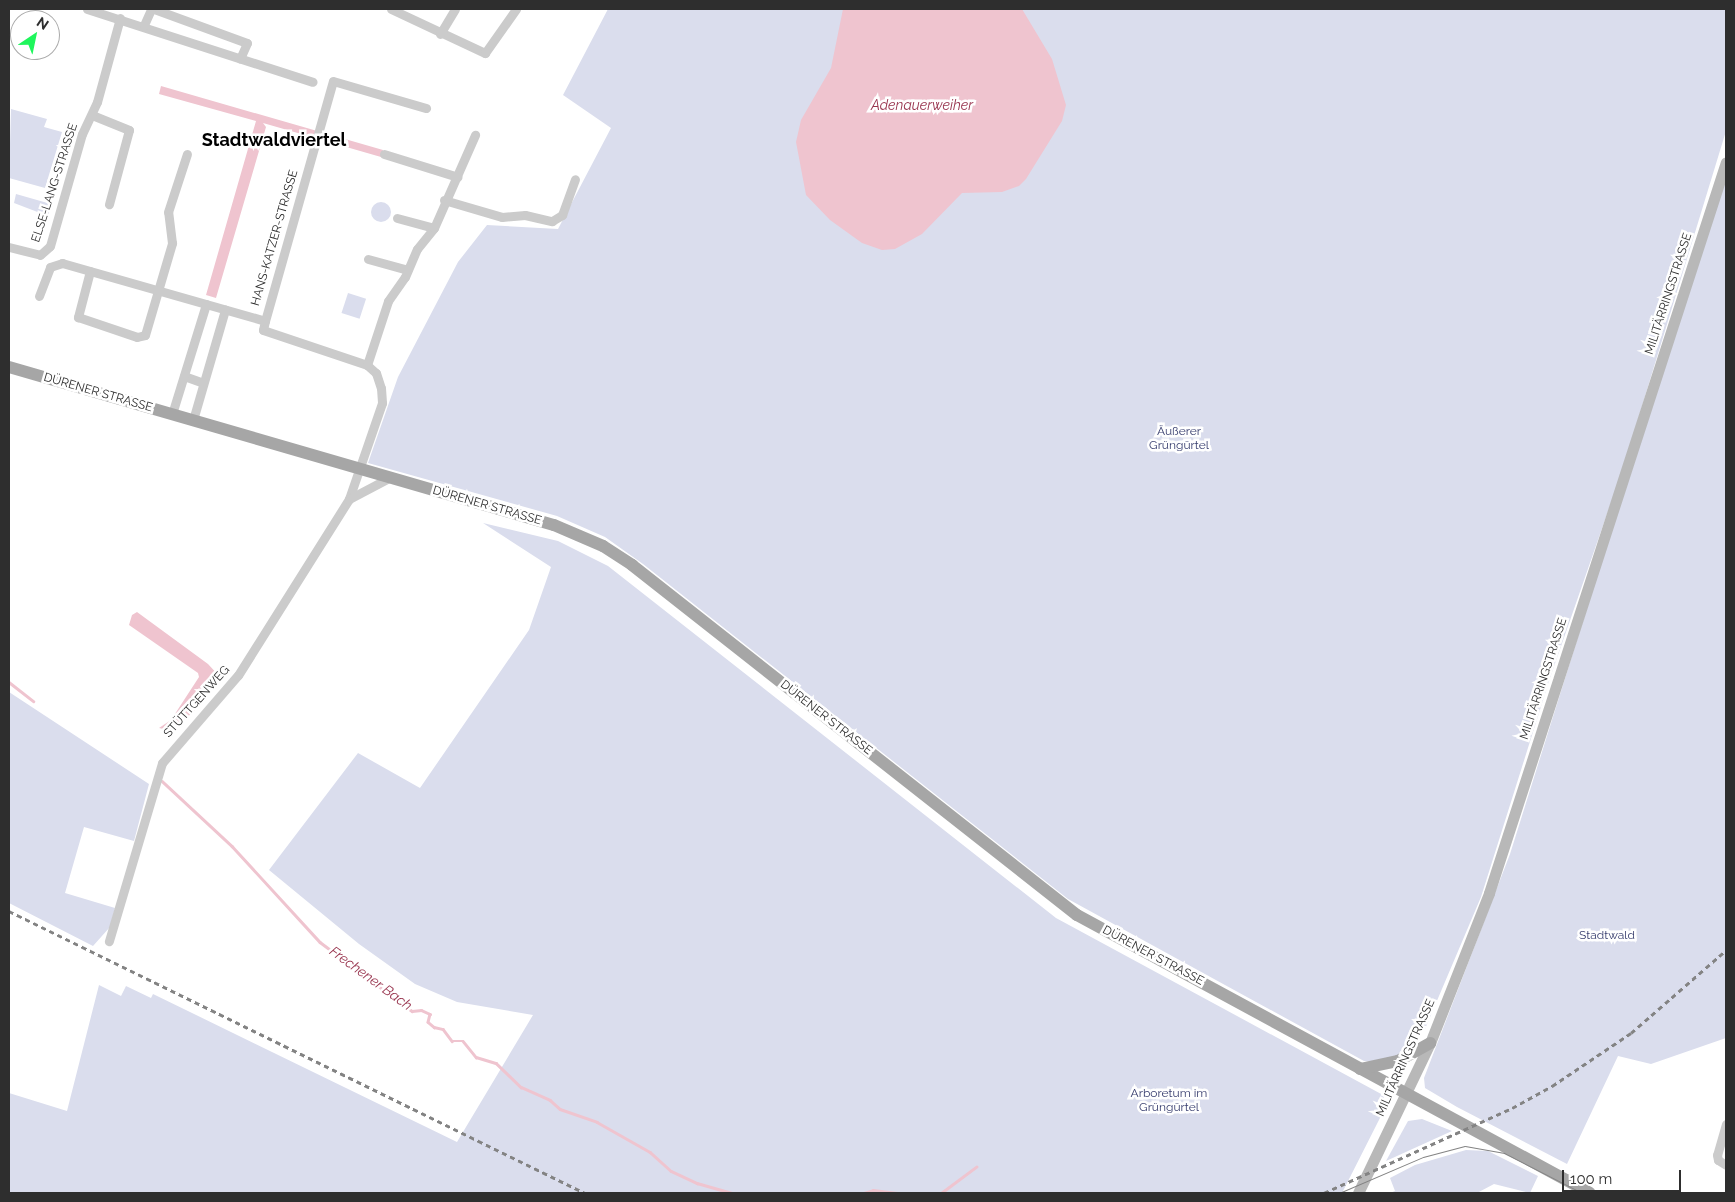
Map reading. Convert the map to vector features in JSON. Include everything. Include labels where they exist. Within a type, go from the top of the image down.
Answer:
[{"type":"main road","name":"MILITÄRRINGSTRASSE","points":[[1358,1193],[1407,1095],[1430,1043],[1504,852],[1726,162]]},
{"type":"main road","name":"DÜRENER STRASSE","points":[[9,367],[554,525],[603,546],[632,565],[1077,915],[1590,1193]]},
{"type":"main road","points":[[1360,1069],[1398,1060],[1430,1043]]},
{"type":"street","points":[[87,9],[144,25],[158,30],[161,34],[313,82]]},
{"type":"street","points":[[144,25],[153,9],[246,43],[240,59]]},
{"type":"street","points":[[391,9],[440,34],[485,53],[516,9]]},
{"type":"street","points":[[440,34],[455,9]]},
{"type":"street","name":"ELSE-LANG-STRASSE","points":[[9,247],[35,254],[48,250],[82,134],[92,115],[120,18]]},
{"type":"street","name":"HANS-KATZER-STRASSE","points":[[265,321],[333,81],[426,108]]},
{"type":"street","name":"ELSE-LANG-STRASSE","points":[[92,115],[129,130],[109,204]]},
{"type":"street","points":[[39,296],[54,265],[62,263],[265,321],[263,330],[367,364],[388,302],[408,270],[413,254],[434,228],[444,200],[458,177],[475,134]]},
{"type":"street","points":[[90,271],[78,317],[137,337],[148,330],[160,291],[173,235],[168,212],[186,154]]},
{"type":"street","points":[[384,154],[458,177]]},
{"type":"street","points":[[444,200],[502,217],[525,215],[552,221],[562,215],[575,179]]},
{"type":"street","points":[[397,218],[434,228]]},
{"type":"street","points":[[368,258],[408,270]]},
{"type":"street","points":[[172,414],[206,304]]},
{"type":"street","points":[[193,420],[225,310]]},
{"type":"street","name":"STÜTTGENWEG","points":[[109,941],[155,778],[171,749],[238,675],[349,499],[361,470],[382,403],[381,388],[376,373],[367,364]]},
{"type":"street","points":[[184,376],[203,383]]},
{"type":"street","points":[[349,499],[389,478]]},
{"type":"street","points":[[1726,1124],[1717,1155],[1718,1160],[1726,1165]]},
{"type":"green space","name":"Äußerer Grüngürtel","points":[[608,9],[1726,9],[1726,131],[1624,465],[1550,678],[1481,897],[1425,1029],[1412,1046],[1395,1058],[1375,1062],[1364,1061],[1068,899],[643,564],[605,537],[557,516],[368,463],[398,377],[458,262],[487,225],[558,229],[611,128],[563,95]]},
{"type":"green space","points":[[11,109],[47,119],[44,127],[62,132],[45,188],[9,178]]},
{"type":"green space","name":"Stadtwald","points":[[1726,165],[1726,1038],[1651,1064],[1618,1056],[1567,1164],[1457,1107],[1425,1088],[1424,1078],[1510,854]]},
{"type":"green space","points":[[16,194],[51,204],[48,216],[14,203]]},
{"type":"green space","points":[[381,202],[388,205],[391,212],[388,219],[381,222],[374,219],[371,212],[374,205]]},
{"type":"green space","points":[[348,293],[366,299],[360,319],[342,313]]},
{"type":"green space","name":"Arboretum im Grüngürtel","points":[[483,523],[558,541],[608,566],[1056,918],[1383,1095],[1385,1101],[1383,1112],[1342,1193],[9,1193],[9,1093],[67,1111],[99,985],[121,996],[126,986],[151,998],[153,994],[457,1142],[533,1015],[457,1002],[415,984],[359,944],[269,870],[358,753],[420,788],[529,630],[551,567]]},
{"type":"green space","points":[[9,692],[149,784],[134,841],[84,827],[65,893],[115,908],[110,927],[93,946],[9,903]]},
{"type":"green space","points":[[1422,1119],[1452,1131],[1386,1161],[1408,1121]]},
{"type":"green space","points":[[1466,1150],[1488,1151],[1538,1176],[1530,1193],[1494,1184],[1477,1193],[1390,1193],[1395,1191],[1390,1178],[1415,1165]]},
{"type":"water","name":"Adenauerweiher","points":[[843,9],[1022,9],[1052,59],[1066,105],[1062,121],[1026,179],[1019,186],[1002,192],[962,193],[922,234],[895,249],[882,250],[862,243],[830,220],[806,195],[796,142],[801,120],[831,68]]},
{"type":"water","points":[[161,86],[383,150],[381,157],[263,123],[266,127],[216,298],[206,295],[256,121],[159,94]]},
{"type":"water","points":[[137,612],[208,664],[220,677],[199,706],[173,731],[159,728],[171,720],[199,677],[198,673],[129,625],[132,615]]},
{"type":"waterway","name":"Frechener Bach","points":[[9,682],[33,701]]},
{"type":"waterway","name":"Frechener Bach","points":[[162,781],[232,846],[320,942],[412,1011],[421,1010],[430,1014],[428,1022],[434,1027],[443,1029],[452,1041],[463,1041],[476,1057],[496,1063],[521,1087],[550,1100],[560,1109],[597,1122],[650,1152],[671,1171],[697,1183],[732,1193]]},
{"type":"waterway","name":"Frechener Bach","points":[[941,1193],[976,1167]]},
{"type":"waterway","name":"Frechener Bach","points":[[864,1193],[873,1190],[899,1193]]},
{"type":"tram line","points":[[1339,1193],[1423,1157],[1465,1146],[1504,1153],[1582,1193]]},
{"type":"railway","points":[[9,911],[585,1193]]},
{"type":"railway","points":[[1324,1193],[1512,1108],[1552,1086],[1631,1033],[1726,950]]},
{"type":"district","name":"Stadtwaldviertel","points":[[274,140]]}]
